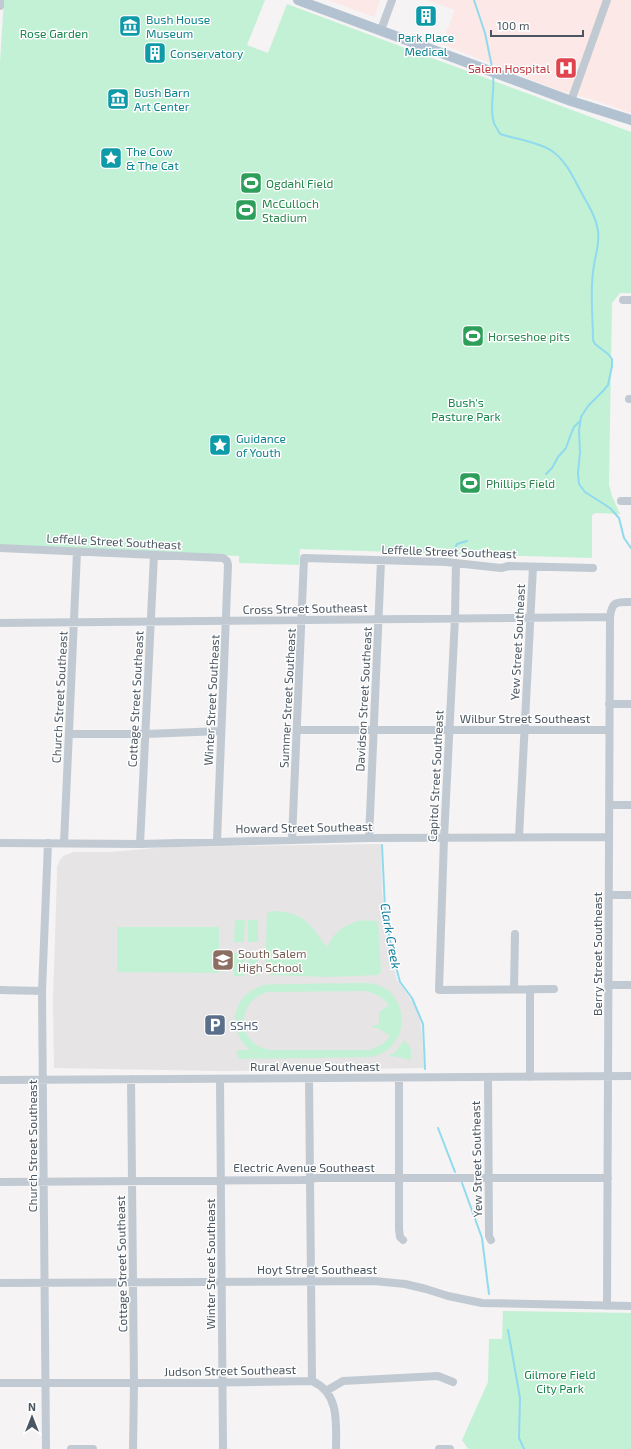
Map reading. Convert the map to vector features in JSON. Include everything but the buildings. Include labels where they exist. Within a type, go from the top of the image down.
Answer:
[{"type":"main road","points":[[298,0],[571,101],[631,120]]},
{"type":"street","points":[[0,0],[0,6]]},
{"type":"street","points":[[381,30],[392,0]]},
{"type":"street","points":[[571,101],[607,0]]},
{"type":"street","points":[[621,501],[631,501]]},
{"type":"street","name":"Leffelle Street Southeast","points":[[0,548],[223,558],[227,561]]},
{"type":"street","name":"Church Street Southeast","points":[[64,843],[77,552]]},
{"type":"street","name":"Cottage Street Southeast","points":[[140,844],[154,555]]},
{"type":"street","name":"Leffelle Street Southeast","points":[[304,558],[456,563],[501,568],[509,566],[593,568]]},
{"type":"street","name":"Summer Street Southeast","points":[[292,840],[304,558]]},
{"type":"street","name":"Winter Street Southeast","points":[[217,841],[227,561]]},
{"type":"street","name":"Davidson Street Southeast","points":[[369,838],[381,561]]},
{"type":"street","name":"Capitol Street Southeast","points":[[456,563],[439,990],[514,990]]},
{"type":"street","name":"Yew Street Southeast","points":[[520,837],[532,567]]},
{"type":"street","name":"Berry Street Southeast","points":[[607,1306],[610,617],[612,606],[614,604],[618,602],[631,602]]},
{"type":"street","name":"Cross Street Southeast","points":[[0,623],[610,617]]},
{"type":"street","points":[[609,704],[631,704]]},
{"type":"street","name":"Wilbur Street Southeast","points":[[297,730],[609,730]]},
{"type":"street","points":[[70,734],[221,732]]},
{"type":"street","points":[[609,805],[631,805]]},
{"type":"street","name":"Howard Street Southeast","points":[[0,843],[140,844],[369,838],[609,837]]},
{"type":"street","name":"Church Street Southeast","points":[[46,1449],[42,991],[48,843]]},
{"type":"street","points":[[609,895],[631,895]]},
{"type":"street","points":[[515,934],[514,990],[554,989]]},
{"type":"street","points":[[609,985],[631,985]]},
{"type":"street","points":[[530,989],[530,1077]]},
{"type":"street","points":[[0,990],[42,991]]},
{"type":"street","name":"Rural Avenue Southeast","points":[[0,1080],[631,1076]]},
{"type":"street","name":"Yew Street Southeast","points":[[488,1077],[489,1236],[491,1240]]},
{"type":"street","points":[[309,1078],[312,1381]]},
{"type":"street","points":[[399,1078],[399,1229],[400,1237],[404,1240]]},
{"type":"street","name":"Cottage Street Southeast","points":[[131,1079],[134,1383],[133,1449]]},
{"type":"street","name":"Winter Street Southeast","points":[[220,1079],[224,1449]]},
{"type":"street","name":"Electric Avenue Southeast","points":[[0,1182],[317,1178],[608,1178]]},
{"type":"street","name":"Hoyt Street Southeast","points":[[0,1283],[311,1281],[391,1282],[482,1303],[631,1306]]},
{"type":"street","points":[[336,1449],[335,1412],[332,1399],[326,1390],[343,1381],[438,1376],[453,1382]]},
{"type":"street","name":"Judson Street Southeast","points":[[0,1383],[224,1383],[312,1381],[326,1390]]},
{"type":"street","points":[[71,1449],[93,1449]]},
{"type":"street","points":[[439,1449],[450,1449]]},
{"type":"shaded area","points":[[328,0],[380,0],[374,17]]},
{"type":"shaded area","name":"Salem Hospital","points":[[427,0],[631,0],[631,113],[591,99],[560,91],[442,44],[455,10]]},
{"type":"shaded area","name":"South Salem High School","points":[[381,844],[382,892],[389,950],[397,980],[417,1010],[421,1024],[424,1068],[224,1071],[54,1068],[53,1000],[57,867],[63,856],[74,852],[111,852],[167,847]]},
{"type":"green space","name":"Bush's Pasture Park","points":[[4,0],[265,0],[247,45],[268,53],[287,4],[631,132],[631,293],[620,293],[612,303],[609,485],[620,514],[595,513],[592,515],[592,558],[300,549],[299,565],[239,563],[239,556],[0,546],[0,62]]},
{"type":"green space","points":[[274,911],[293,914],[300,917],[312,927],[327,948],[331,939],[349,924],[361,921],[378,921],[381,972],[378,975],[328,977],[270,975],[265,970],[267,913]]},
{"type":"green space","points":[[235,920],[245,920],[244,942],[234,942]]},
{"type":"green space","points":[[248,920],[258,920],[258,942],[248,942]]},
{"type":"green space","points":[[117,927],[219,927],[219,973],[117,972]]},
{"type":"green space","points":[[234,953],[245,954],[244,976],[234,976]]},
{"type":"green space","points":[[248,953],[258,954],[258,976],[247,975]]},
{"type":"green space","points":[[371,983],[383,987],[396,1000],[400,1008],[402,1017],[399,1035],[392,1046],[381,1054],[371,1057],[237,1059],[237,1050],[250,1050],[239,1036],[235,1018],[237,1007],[246,994],[261,986],[269,985]],"holes":[[[365,991],[375,994],[389,1005],[379,1012],[379,1024],[372,1026],[373,1028],[378,1028],[390,1036],[381,1045],[375,1048],[369,1050],[271,1050],[259,1047],[251,1041],[246,1033],[244,1023],[245,1014],[249,1005],[257,997],[267,992]]]},
{"type":"green space","points":[[405,1040],[411,1049],[411,1060],[393,1056],[390,1057],[390,1054],[393,1054]]},
{"type":"green space","name":"Gilmore Field City Park","points":[[503,1311],[631,1313],[631,1449],[468,1449],[462,1440],[488,1382],[489,1339],[502,1339]]},
{"type":"waterway","points":[[474,0],[485,33],[492,67]]},
{"type":"waterway","points":[[493,76],[493,117],[494,124],[500,134],[541,145],[557,155],[571,174],[591,210],[597,225],[598,242],[592,290],[593,340],[595,344],[612,359],[612,366],[608,385],[588,406],[581,417],[579,430],[579,484],[585,492],[610,508],[619,518],[624,538],[631,548]]},
{"type":"waterway","name":"Clark Creek","points":[[546,474],[566,448],[574,427],[580,421]]},
{"type":"waterway","name":"Clark Creek","points":[[453,552],[457,544],[467,541]]},
{"type":"waterway","name":"Clark Creek","points":[[382,845],[385,909],[392,952],[400,982],[412,998],[423,1024],[425,1069]]},
{"type":"waterway","name":"Clark Creek","points":[[438,1128],[455,1172]]},
{"type":"waterway","name":"Clark Creek","points":[[462,1183],[482,1238],[489,1294]]},
{"type":"waterway","name":"Clark Creek","points":[[508,1330],[520,1398],[519,1438],[524,1449]]},
{"type":"place","name":"Park Place Medical","points":[[426,16]]},
{"type":"place","name":"Bush House Museum","points":[[130,26]]},
{"type":"place","name":"Conservatory","points":[[155,53]]},
{"type":"place","name":"Salem Hospital","points":[[566,68]]},
{"type":"place","name":"Bush Barn Art Center","points":[[118,99]]},
{"type":"place","name":"The Cow & The Cat","points":[[111,158]]},
{"type":"place","name":"Ogdahl Field","points":[[251,183]]},
{"type":"place","name":"McCulloch Stadium","points":[[246,210]]},
{"type":"place","name":"Horseshoe pits","points":[[473,336]]},
{"type":"place","name":"Guidance of Youth","points":[[220,445]]},
{"type":"place","name":"Phillips Field","points":[[470,483]]},
{"type":"place","name":"South Salem High School","points":[[223,960]]},
{"type":"place","name":"SSHS","points":[[215,1025]]},
{"type":"park label","name":"Rose Garden","points":[[54,33]]}]
